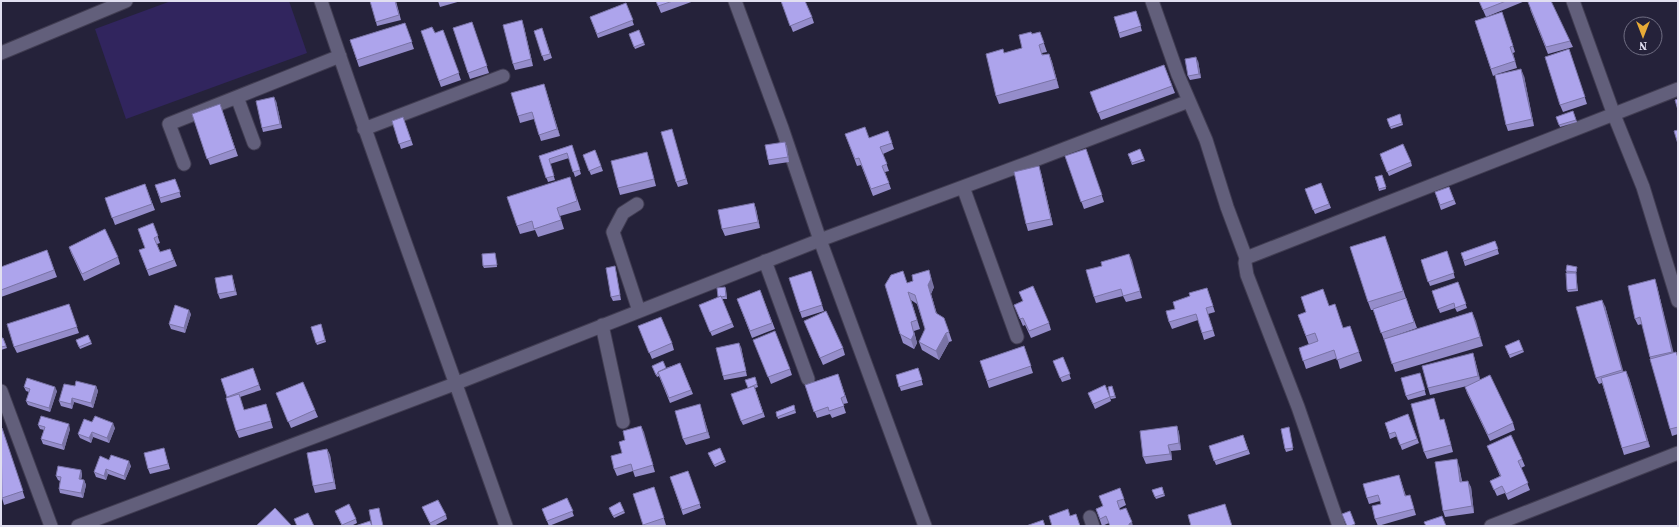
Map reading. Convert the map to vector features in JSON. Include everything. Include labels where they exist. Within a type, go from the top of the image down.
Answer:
[{"type":"street","points":[[1,52],[126,1]]},
{"type":"street","points":[[321,1],[364,129],[457,382],[506,526]]},
{"type":"street","points":[[735,1],[782,128],[820,240],[925,526]]},
{"type":"street","points":[[1152,1],[1178,75],[1206,140],[1227,208],[1246,258],[1245,263],[1247,275],[1298,407],[1339,526]]},
{"type":"street","points":[[1573,1],[1614,115],[1643,187],[1678,301]]},
{"type":"street","points":[[184,164],[169,124],[340,56]]},
{"type":"street","points":[[364,129],[503,76]]},
{"type":"street","points":[[1246,258],[1678,89]]},
{"type":"street","points":[[237,97],[254,143]]},
{"type":"street","points":[[78,526],[457,382],[765,261],[1189,101]]},
{"type":"street","points":[[963,187],[1017,337]]},
{"type":"street","points":[[637,204],[623,213],[613,232],[639,311]]},
{"type":"street","points":[[765,261],[808,379]]},
{"type":"street","points":[[602,325],[623,422]]},
{"type":"street","points":[[1,391],[50,526]]},
{"type":"street","points":[[1491,526],[1678,453]]},
{"type":"shaded area","points":[[171,1],[289,1],[307,53],[126,119],[95,29]]},
{"type":"building","points":[[370,1],[395,1],[399,15],[376,22]]},
{"type":"building","points":[[656,1],[673,1],[658,6]]},
{"type":"building","points":[[781,1],[805,1],[812,17],[790,26]]},
{"type":"building","points":[[1479,1],[1506,1],[1483,10]]},
{"type":"building","points":[[1551,1],[1570,41],[1546,47],[1528,2]]},
{"type":"building","points":[[626,3],[633,20],[597,34],[590,17]]},
{"type":"building","points":[[1136,11],[1141,26],[1119,33],[1114,17]]},
{"type":"building","points":[[1502,12],[1513,46],[1510,47],[1515,61],[1491,69],[1475,21]]},
{"type":"building","points":[[522,20],[531,59],[513,64],[503,25]]},
{"type":"building","points":[[472,22],[487,66],[468,73],[453,28]]},
{"type":"building","points":[[405,23],[412,42],[357,60],[350,40]]},
{"type":"building","points":[[432,27],[435,33],[443,30],[459,73],[439,81],[421,31]]},
{"type":"building","points":[[542,28],[550,54],[542,56],[534,31]]},
{"type":"building","points":[[639,30],[644,43],[634,47],[629,34]]},
{"type":"building","points":[[1031,32],[1032,34],[1040,32],[1044,43],[1039,45],[1042,55],[1049,54],[1056,79],[996,96],[986,54],[1003,49],[1004,53],[1022,48],[1019,35]]},
{"type":"building","points":[[1569,49],[1585,97],[1560,105],[1545,57]]},
{"type":"building","points":[[1196,57],[1199,74],[1188,76],[1185,59]]},
{"type":"building","points":[[1164,65],[1172,86],[1098,113],[1090,92]]},
{"type":"building","points":[[1521,69],[1532,119],[1506,125],[1495,75]]},
{"type":"building","points":[[544,84],[557,129],[539,135],[532,112],[518,116],[511,93]]},
{"type":"building","points":[[274,97],[280,124],[262,128],[256,101]]},
{"type":"building","points":[[1678,99],[1678,110],[1675,100]]},
{"type":"building","points":[[220,104],[235,149],[207,159],[192,114]]},
{"type":"building","points":[[1573,111],[1576,120],[1559,125],[1556,117]]},
{"type":"building","points":[[1400,114],[1402,123],[1390,127],[1387,119]]},
{"type":"building","points":[[403,117],[411,140],[399,144],[392,121]]},
{"type":"building","points":[[865,127],[869,138],[888,131],[892,143],[880,147],[887,164],[882,166],[889,183],[871,189],[859,158],[855,159],[845,134]]},
{"type":"building","points":[[672,129],[686,179],[676,182],[661,132]]},
{"type":"building","points":[[1678,130],[1678,144],[1674,131]]},
{"type":"building","points":[[785,142],[788,157],[768,160],[765,145]]},
{"type":"building","points":[[1403,144],[1411,162],[1387,172],[1380,154]]},
{"type":"building","points":[[572,145],[580,170],[573,172],[567,153],[549,159],[554,176],[546,178],[539,156]]},
{"type":"building","points":[[1086,149],[1102,195],[1081,202],[1065,156]]},
{"type":"building","points":[[1140,149],[1144,159],[1132,163],[1128,154]]},
{"type":"building","points":[[595,150],[601,166],[589,171],[583,155]]},
{"type":"building","points":[[647,152],[654,179],[618,188],[611,161]]},
{"type":"building","points":[[1039,166],[1051,219],[1026,224],[1014,172]]},
{"type":"building","points":[[1382,175],[1386,187],[1379,189],[1375,177]]},
{"type":"building","points":[[570,177],[577,201],[557,208],[561,220],[534,229],[532,221],[517,226],[507,197]]},
{"type":"building","points":[[175,179],[180,192],[160,198],[155,185]]},
{"type":"building","points":[[1321,183],[1329,204],[1313,210],[1305,189]]},
{"type":"building","points":[[145,184],[152,204],[112,218],[105,198]]},
{"type":"building","points":[[1449,187],[1454,200],[1440,205],[1435,192]]},
{"type":"building","points":[[754,203],[758,222],[722,229],[718,210]]},
{"type":"building","points":[[153,223],[158,236],[154,238],[160,252],[170,249],[174,260],[147,270],[139,250],[145,248],[138,229]]},
{"type":"building","points":[[105,229],[118,257],[82,274],[69,247]]},
{"type":"building","points":[[1385,236],[1403,291],[1368,302],[1350,247]]},
{"type":"building","points":[[1495,241],[1498,249],[1464,261],[1461,253]]},
{"type":"building","points":[[47,250],[54,270],[1,290],[1,267]]},
{"type":"building","points":[[1447,251],[1454,273],[1428,282],[1421,260]]},
{"type":"building","points":[[495,253],[497,265],[483,266],[482,254]]},
{"type":"building","points":[[1129,254],[1140,291],[1123,296],[1121,289],[1094,297],[1086,270],[1102,266],[1101,262]]},
{"type":"building","points":[[1567,265],[1577,267],[1576,272],[1566,271]]},
{"type":"building","points":[[615,266],[620,295],[611,297],[606,268]]},
{"type":"building","points":[[929,270],[931,279],[928,285],[936,313],[944,318],[949,332],[946,333],[936,351],[919,342],[925,329],[915,295],[908,292],[917,320],[911,322],[914,334],[911,340],[900,334],[885,285],[891,275],[903,271],[907,283],[913,281],[912,275]]},
{"type":"building","points":[[811,271],[822,305],[800,312],[789,278]]},
{"type":"building","points":[[1566,273],[1576,273],[1577,289],[1567,290]]},
{"type":"building","points":[[232,275],[235,291],[218,294],[215,278]]},
{"type":"building","points":[[1655,279],[1672,352],[1650,357],[1640,317],[1635,319],[1628,286]]},
{"type":"building","points":[[1458,282],[1466,304],[1455,308],[1454,303],[1438,309],[1432,291]]},
{"type":"building","points":[[1033,286],[1049,323],[1029,331],[1023,318],[1020,319],[1014,305],[1023,301],[1019,292]]},
{"type":"building","points":[[725,287],[726,296],[718,297],[717,288]]},
{"type":"building","points":[[1207,288],[1213,306],[1206,308],[1213,330],[1202,333],[1196,314],[1169,322],[1166,311],[1175,309],[1173,302],[1190,296],[1189,293]]},
{"type":"building","points":[[1323,289],[1329,306],[1335,304],[1343,328],[1350,326],[1359,352],[1337,360],[1334,350],[1303,361],[1299,348],[1318,341],[1315,333],[1306,336],[1298,315],[1306,312],[1301,297]]},
{"type":"building","points":[[760,290],[772,323],[750,331],[737,299]]},
{"type":"building","points":[[721,296],[732,323],[710,332],[699,305]]},
{"type":"building","points":[[1406,298],[1414,322],[1381,333],[1373,309]]},
{"type":"building","points":[[1602,300],[1622,370],[1596,378],[1576,307]]},
{"type":"building","points":[[69,304],[77,327],[14,347],[7,324]]},
{"type":"building","points":[[175,305],[189,310],[184,328],[169,324]]},
{"type":"building","points":[[826,311],[843,348],[820,358],[804,321]]},
{"type":"building","points":[[1472,312],[1480,337],[1392,364],[1384,339]]},
{"type":"building","points":[[661,317],[672,343],[649,353],[638,326]]},
{"type":"building","points":[[321,324],[325,340],[316,343],[311,327]]},
{"type":"building","points":[[775,331],[790,369],[768,377],[753,340]]},
{"type":"building","points":[[88,335],[91,342],[79,347],[76,340]]},
{"type":"building","points":[[1,338],[3,338],[6,346],[1,347]]},
{"type":"building","points":[[1519,340],[1523,350],[1509,355],[1505,346]]},
{"type":"building","points":[[739,343],[746,371],[723,376],[716,348]]},
{"type":"building","points":[[1024,346],[1031,366],[987,381],[980,361]]},
{"type":"building","points":[[1676,352],[1678,358],[1678,427],[1670,429],[1650,359]]},
{"type":"building","points":[[1473,353],[1478,376],[1428,388],[1422,366]]},
{"type":"building","points":[[1063,357],[1070,374],[1060,378],[1053,361]]},
{"type":"building","points":[[663,361],[666,368],[658,372],[656,375],[652,366]]},
{"type":"building","points":[[680,363],[691,390],[669,398],[658,372]]},
{"type":"building","points":[[253,368],[259,385],[227,397],[221,379]]},
{"type":"building","points":[[918,368],[922,380],[899,387],[896,375]]},
{"type":"building","points":[[1626,371],[1647,441],[1622,448],[1601,378]]},
{"type":"building","points":[[1420,373],[1425,390],[1406,396],[1401,378]]},
{"type":"building","points":[[838,374],[845,396],[841,398],[844,406],[829,411],[828,407],[814,412],[805,385]]},
{"type":"building","points":[[1490,375],[1513,423],[1488,435],[1465,387]]},
{"type":"building","points":[[755,377],[757,384],[748,388],[745,380]]},
{"type":"building","points":[[27,378],[55,387],[49,408],[26,401],[30,389],[24,387]]},
{"type":"building","points":[[76,381],[96,386],[91,403],[72,398],[71,404],[59,401],[64,384],[75,386]]},
{"type":"building","points":[[303,382],[315,410],[288,422],[276,393]]},
{"type":"building","points":[[1105,385],[1110,397],[1093,404],[1088,393]]},
{"type":"building","points":[[754,386],[763,413],[741,421],[731,394]]},
{"type":"building","points":[[1112,386],[1115,396],[1110,397],[1108,387]]},
{"type":"building","points":[[239,394],[244,410],[266,404],[271,421],[236,431],[226,398]]},
{"type":"building","points":[[1434,398],[1440,420],[1444,419],[1451,445],[1424,452],[1411,404]]},
{"type":"building","points":[[700,404],[707,432],[683,439],[675,411]]},
{"type":"building","points":[[794,405],[795,410],[777,417],[776,412]]},
{"type":"building","points":[[1408,414],[1417,439],[1400,445],[1395,432],[1389,434],[1385,423]]},
{"type":"building","points":[[41,416],[69,424],[62,445],[41,439],[45,427],[38,425]]},
{"type":"building","points":[[95,416],[113,423],[107,438],[92,432],[89,438],[78,434],[84,419],[92,422]]},
{"type":"building","points":[[641,426],[653,465],[633,471],[631,464],[614,469],[611,456],[622,453],[619,442],[625,440],[623,431]]},
{"type":"building","points":[[1177,426],[1179,443],[1168,445],[1170,454],[1143,457],[1140,431]]},
{"type":"building","points":[[1289,427],[1293,448],[1285,449],[1281,429]]},
{"type":"building","points":[[1,428],[23,491],[2,498]]},
{"type":"building","points":[[1243,435],[1248,450],[1214,461],[1209,446]]},
{"type":"building","points":[[1511,435],[1522,459],[1518,461],[1528,483],[1506,494],[1502,486],[1494,490],[1490,481],[1501,476],[1487,446]]},
{"type":"building","points":[[164,448],[168,464],[148,469],[144,453]]},
{"type":"building","points":[[720,448],[725,460],[714,465],[708,453]]},
{"type":"building","points":[[327,449],[334,482],[313,486],[307,453]]},
{"type":"building","points":[[111,455],[129,461],[124,476],[106,469],[104,476],[94,472],[100,456],[109,460]]},
{"type":"building","points":[[1457,459],[1460,482],[1468,481],[1472,506],[1443,511],[1435,462]]},
{"type":"building","points":[[58,466],[81,470],[79,479],[84,480],[81,493],[59,489],[61,477],[56,476]]},
{"type":"building","points":[[688,471],[700,504],[682,510],[670,477]]},
{"type":"building","points":[[1399,475],[1405,496],[1410,495],[1414,509],[1375,519],[1372,506],[1381,504],[1378,495],[1367,498],[1363,484]]},
{"type":"building","points":[[654,487],[664,518],[643,525],[633,494]]},
{"type":"building","points":[[1162,487],[1164,494],[1155,497],[1152,490]]},
{"type":"building","points":[[1120,488],[1124,499],[1117,501],[1120,510],[1126,508],[1132,522],[1129,526],[1110,526],[1106,516],[1100,519],[1096,509],[1103,506],[1099,496]]},
{"type":"building","points":[[567,498],[573,511],[547,521],[542,509]]},
{"type":"building","points":[[438,500],[446,515],[430,523],[422,507]]},
{"type":"building","points":[[620,502],[624,511],[613,516],[609,508]]},
{"type":"building","points":[[349,504],[356,519],[342,525],[335,511]]},
{"type":"building","points":[[1225,504],[1232,526],[1191,526],[1188,515]]},
{"type":"building","points":[[275,508],[292,526],[256,526]]},
{"type":"building","points":[[379,508],[383,526],[372,526],[369,510]]},
{"type":"building","points":[[1068,509],[1070,516],[1076,514],[1080,526],[1052,526],[1049,516]]},
{"type":"building","points":[[1350,511],[1355,524],[1347,526],[1342,514]]},
{"type":"building","points":[[308,513],[314,526],[297,526],[294,519]]},
{"type":"building","points":[[1442,516],[1446,526],[1426,526],[1424,522]]},
{"type":"building","points":[[1043,520],[1045,526],[1026,526]]},
{"type":"building","points":[[370,521],[372,526],[355,526]]}]
